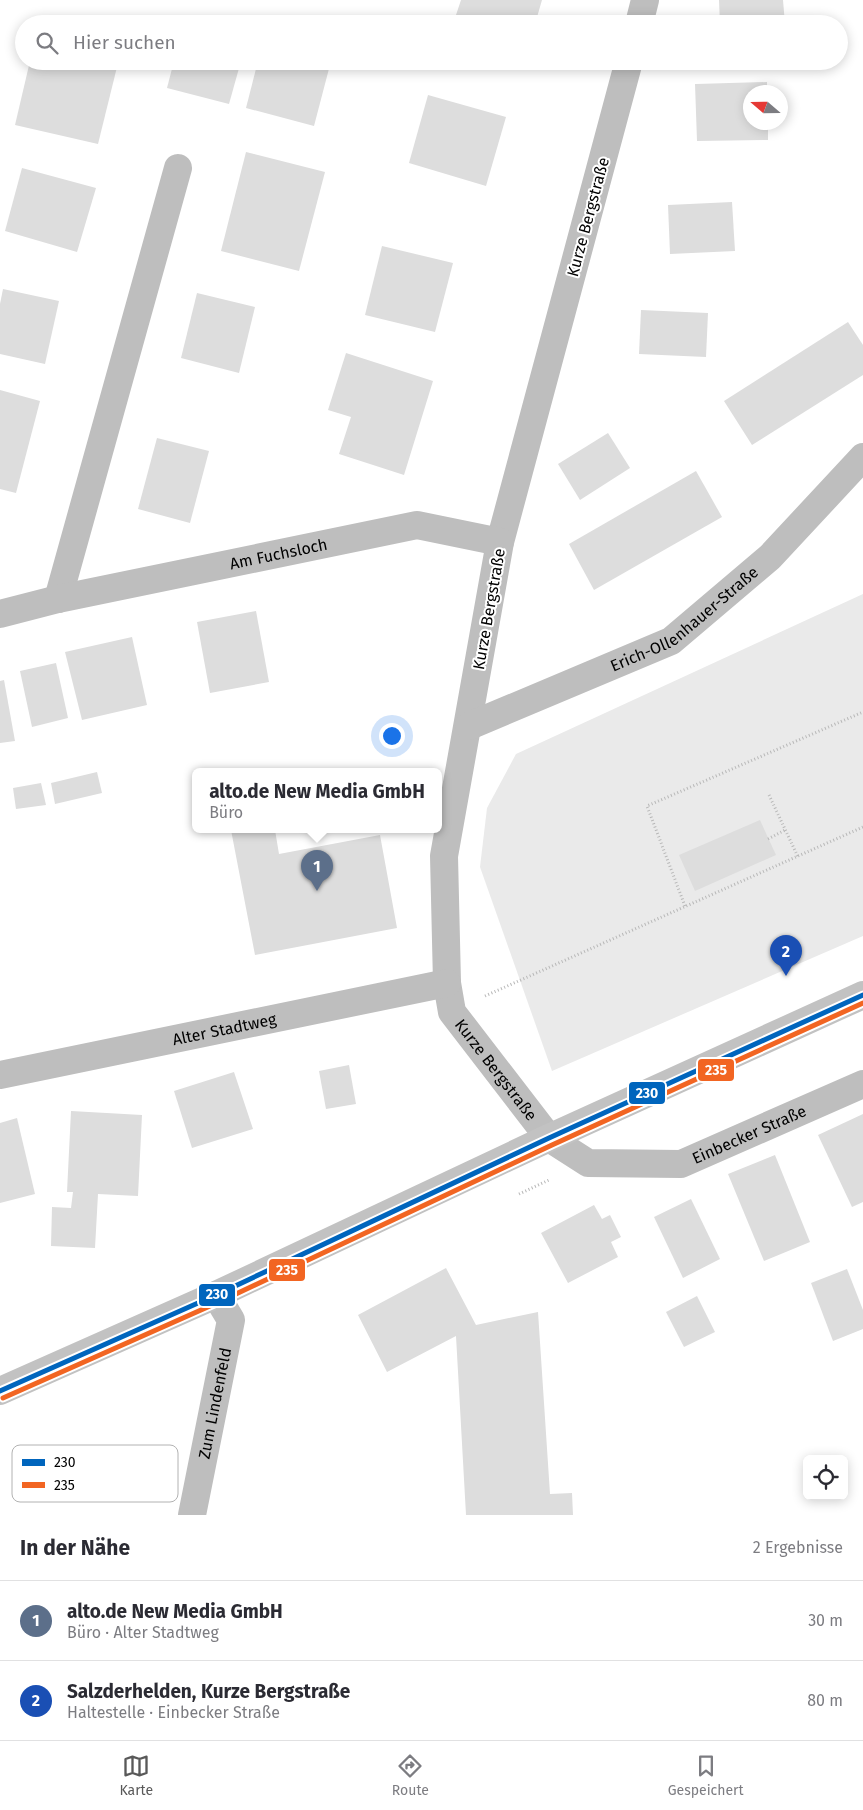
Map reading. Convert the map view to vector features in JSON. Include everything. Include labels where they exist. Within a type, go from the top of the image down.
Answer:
[{"type":"street","points":[[642,15],[646,0]]},
{"type":"street","name":"Kurze Bergstraße","points":[[549,1138],[452,1012],[448,983],[444,856],[469,726],[500,542],[627,70]]},
{"type":"street","points":[[58,599],[178,168]]},
{"type":"street","name":"Erich-Ollenhauer-Straße","points":[[469,726],[671,641],[770,556],[863,457]]},
{"type":"street","name":"Am Fuchsloch","points":[[0,614],[58,599],[417,525],[500,542]]},
{"type":"street","name":"Alter Stadtweg","points":[[0,1075],[448,983]]},
{"type":"street","points":[[0,1391],[216,1295],[549,1138],[863,996]]},
{"type":"street","name":"Einbecker Straße","points":[[549,1138],[588,1163],[682,1164],[863,1084]]},
{"type":"street","name":"Zum Lindenfeld","points":[[192,1515],[231,1320],[216,1295]]},
{"type":"path","points":[[685,906],[647,806],[863,712]]},
{"type":"path","points":[[769,795],[798,856]]},
{"type":"path","points":[[452,1012],[863,827]]},
{"type":"path","points":[[768,839],[785,830]]},
{"type":"shaded area","points":[[863,594],[863,936],[552,1071],[480,867],[487,808],[516,754]]},
{"type":"building","points":[[461,0],[542,0],[538,15],[456,15]]},
{"type":"building","points":[[719,0],[783,0],[784,15],[720,15]]},
{"type":"building","points":[[28,70],[116,70],[98,144],[15,125]]},
{"type":"building","points":[[172,70],[238,70],[229,104],[167,88]]},
{"type":"building","points":[[256,70],[329,70],[314,126],[246,108]]},
{"type":"building","points":[[767,82],[767,85],[743,85],[743,130],[768,130],[768,140],[697,141],[695,84]]},
{"type":"building","points":[[428,95],[506,117],[486,186],[409,163]]},
{"type":"building","points":[[246,152],[325,172],[299,271],[221,251]]},
{"type":"building","points":[[22,168],[96,188],[77,252],[5,231]]},
{"type":"building","points":[[732,202],[735,251],[670,254],[668,205]]},
{"type":"building","points":[[382,246],[453,263],[435,332],[365,315]]},
{"type":"building","points":[[3,289],[59,301],[45,364],[0,354],[0,304]]},
{"type":"building","points":[[197,293],[255,307],[239,373],[181,358]]},
{"type":"building","points":[[641,310],[708,313],[706,357],[639,354]]},
{"type":"building","points":[[848,322],[863,345],[863,375],[752,445],[724,401]]},
{"type":"building","points":[[346,353],[433,381],[404,475],[339,454],[351,417],[328,410]]},
{"type":"building","points":[[0,390],[40,401],[16,493],[0,489]]},
{"type":"building","points":[[608,433],[630,468],[580,500],[558,464]]},
{"type":"building","points":[[157,438],[209,451],[190,523],[138,509]]},
{"type":"building","points":[[696,471],[722,517],[594,590],[569,544]]},
{"type":"building","points":[[256,611],[269,682],[210,693],[197,622]]},
{"type":"building","points":[[132,637],[147,705],[82,720],[65,652]]},
{"type":"building","points":[[56,663],[68,718],[32,727],[20,671]]},
{"type":"building","points":[[4,680],[15,741],[0,743],[0,681]]},
{"type":"building","points":[[97,772],[102,793],[55,804],[51,783]]},
{"type":"building","points":[[41,783],[46,805],[16,809],[13,788]]},
{"type":"building","points":[[760,820],[776,855],[695,891],[679,855]]},
{"type":"building","points":[[232,833],[276,833],[279,854],[380,835],[397,928],[255,955]]},
{"type":"building","points":[[349,1065],[356,1104],[326,1109],[319,1071]]},
{"type":"building","points":[[234,1072],[253,1129],[192,1148],[174,1091]]},
{"type":"building","points":[[71,1111],[142,1115],[138,1196],[98,1194],[95,1248],[51,1246],[52,1207],[71,1208],[73,1192],[67,1192]]},
{"type":"building","points":[[863,1114],[863,1202],[852,1207],[818,1135]]},
{"type":"building","points":[[17,1118],[35,1194],[0,1203],[0,1123]]},
{"type":"building","points":[[775,1155],[810,1242],[764,1261],[728,1174]]},
{"type":"building","points":[[691,1199],[720,1259],[683,1278],[654,1217]]},
{"type":"building","points":[[594,1205],[602,1219],[610,1215],[621,1237],[611,1242],[618,1257],[568,1283],[541,1233]]},
{"type":"building","points":[[446,1268],[476,1325],[538,1312],[550,1494],[572,1493],[573,1515],[466,1515],[456,1336],[387,1372],[358,1315]]},
{"type":"building","points":[[847,1269],[863,1310],[863,1329],[833,1341],[811,1283]]},
{"type":"building","points":[[697,1296],[715,1332],[684,1347],[666,1312]]},
{"type":"transit line","name":"230","points":[[0,1391],[216,1295],[549,1138],[863,995]]},
{"type":"transit line","name":"235","points":[[3,1398],[219,1302],[552,1145],[863,1003]]},
{"type":"place","name":"alto.de New Media GmbH","points":[[317,891]]},
{"type":"place","name":"Salzderhelden, Kurze Bergstraße","points":[[786,976]]}]
